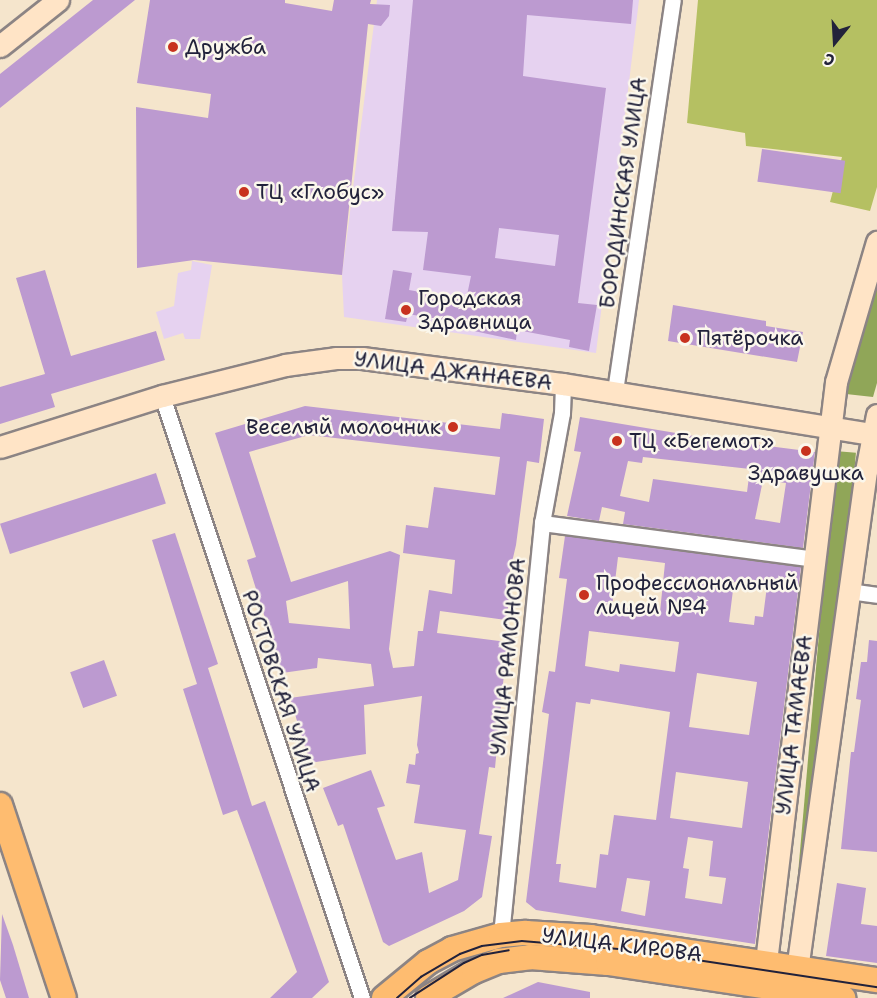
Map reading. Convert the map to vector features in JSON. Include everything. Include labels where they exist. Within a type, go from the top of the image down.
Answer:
[{"type":"main road","points":[[0,46],[58,0]]},
{"type":"main road","name":"УЛИЦА ТАМАЕВА","points":[[764,983],[836,382],[877,242]]},
{"type":"main road","name":"УЛИЦА ДЖАНАЕВА","points":[[0,447],[162,396],[285,365],[336,358],[362,358],[563,384],[830,425],[875,428]]},
{"type":"main road","name":"УЛИЦА ТАМАЕВА","points":[[795,986],[849,591],[875,428]]},
{"type":"main road","points":[[0,805],[64,998]]},
{"type":"main road","name":"УЛИЦА КИРОВА","points":[[384,998],[428,962],[465,944],[501,935],[526,933],[591,937],[764,983]]},
{"type":"main road","name":"УЛИЦА КИРОВА","points":[[428,998],[499,961],[530,957],[608,963],[795,986],[843,998]]},
{"type":"main road","name":"УЛИЦА КИРОВА","points":[[795,986],[877,980]]},
{"type":"street","name":"БОРОДИНСКАЯ УЛИЦА","points":[[615,391],[673,0]]},
{"type":"street","name":"УЛИЦА РАМОНОВА","points":[[501,935],[542,523],[562,413],[563,384]]},
{"type":"street","name":"РОСТОВСКАЯ УЛИЦА","points":[[162,396],[362,998]]},
{"type":"street","points":[[542,523],[814,559]]},
{"type":"street","points":[[849,591],[877,595]]},
{"type":"shaded area","points":[[377,0],[639,0],[596,353],[344,317],[342,275]]},
{"type":"shaded area","points":[[192,261],[212,265],[200,339],[185,339],[183,333],[164,339],[156,312],[174,306],[178,273],[191,270]]},
{"type":"green space","points":[[698,0],[877,0],[877,187],[870,211],[830,202],[842,157],[746,146],[745,133],[687,123]]},
{"type":"green space","points":[[877,277],[877,383],[873,397],[846,394]]},
{"type":"green space","points":[[835,451],[856,453],[812,955],[791,953]]},
{"type":"building","points":[[93,0],[135,0],[0,108],[0,74]]},
{"type":"building","name":"ТЦ «Глобус»","points":[[150,0],[285,0],[285,3],[332,11],[334,0],[371,0],[370,4],[390,5],[389,16],[381,26],[368,24],[342,275],[194,260],[137,268],[136,107],[208,118],[211,94],[137,83]]},
{"type":"building","points":[[413,0],[633,0],[631,24],[527,15],[523,76],[606,88],[578,303],[597,305],[589,351],[569,347],[570,340],[517,330],[516,340],[460,328],[461,323],[408,314],[406,322],[385,319],[393,270],[412,273],[409,290],[466,300],[471,276],[423,270],[428,232],[392,231]],"holes":[[[499,228],[559,235],[555,266],[495,258]]]},
{"type":"building","points":[[762,149],[845,161],[841,193],[757,182]]},
{"type":"building","points":[[45,270],[71,356],[156,331],[165,360],[51,394],[55,407],[0,424],[0,387],[45,374],[16,278]]},
{"type":"building","points":[[673,305],[766,321],[766,326],[803,332],[797,362],[668,341]]},
{"type":"building","points":[[305,406],[500,429],[502,413],[544,419],[539,463],[527,461],[516,545],[506,588],[511,589],[506,620],[440,611],[437,633],[507,642],[495,768],[489,767],[479,834],[492,836],[482,897],[464,911],[389,946],[383,942],[343,824],[338,826],[323,788],[371,770],[385,806],[377,808],[396,860],[422,852],[429,893],[458,880],[466,830],[414,823],[420,785],[406,783],[409,764],[415,765],[416,754],[419,753],[417,745],[422,696],[364,705],[366,754],[310,763],[290,698],[374,686],[371,664],[318,658],[317,668],[282,673],[247,560],[256,557],[215,433]],"holes":[[[309,435],[500,457],[495,495],[434,487],[428,528],[406,525],[403,553],[455,560],[452,594],[429,590],[423,631],[418,631],[414,666],[393,668],[389,649],[400,555],[390,551],[291,582],[249,452]],[[348,581],[350,629],[289,623],[286,601]]]},
{"type":"building","points":[[580,417],[706,438],[815,452],[803,548],[623,524],[625,512],[602,507],[599,521],[567,516],[581,452],[574,451]],"holes":[[[643,457],[750,469],[747,492],[653,479],[649,502],[620,496],[628,461],[642,463]],[[763,480],[786,483],[780,523],[755,519]]]},
{"type":"building","points":[[156,473],[166,503],[10,554],[0,524]]},
{"type":"building","points":[[175,533],[218,664],[208,668],[252,806],[265,801],[329,982],[312,998],[270,998],[297,972],[237,810],[223,815],[183,689],[197,684],[152,540]]},
{"type":"building","points":[[565,536],[801,567],[755,944],[536,910],[526,902],[549,714],[542,712],[549,671],[555,672],[567,579],[559,578]],"holes":[[[618,557],[665,563],[660,612],[612,606]],[[734,582],[767,586],[763,617],[755,616],[754,625],[729,622]],[[589,631],[679,642],[675,672],[620,664],[619,672],[585,666]],[[697,673],[757,682],[749,735],[689,727]],[[591,699],[670,712],[656,820],[614,815],[608,855],[600,854],[596,888],[559,882],[561,864],[556,864],[576,702],[590,704]],[[676,772],[748,782],[742,828],[670,818]],[[688,837],[713,841],[709,876],[726,878],[722,904],[685,898],[689,869],[683,868]],[[627,878],[650,881],[645,916],[621,911]]]},
{"type":"building","points":[[869,640],[877,641],[877,852],[841,849],[851,752],[854,752],[861,700],[856,699],[861,662],[867,662]]},
{"type":"building","points":[[104,660],[117,696],[83,708],[70,672]]},
{"type":"building","points":[[837,883],[866,888],[861,924],[877,926],[877,963],[826,956]]},
{"type":"building","points":[[2,914],[29,998],[6,998],[0,980]]},
{"type":"building","points":[[538,982],[590,992],[590,998],[503,998]]},
{"type":"tram line","points":[[397,998],[421,977],[460,954],[482,946],[522,941],[631,950],[877,987]]},
{"type":"tram line","points":[[410,998],[464,963],[482,955],[509,950]]},
{"type":"place","name":"Дружба","points":[[173,47]]},
{"type":"place","name":"ТЦ «Глобус»","points":[[244,192]]},
{"type":"place","name":"Городская Здравница","points":[[406,310]]},
{"type":"place","name":"Пятёрочка","points":[[685,338]]},
{"type":"place","name":"Веселый молочник","points":[[453,427]]},
{"type":"place","name":"ТЦ «Бегемот»","points":[[617,441]]},
{"type":"place","name":"Здравушка","points":[[806,451]]},
{"type":"place","name":"Профессиональный лицей №4","points":[[584,595]]}]
